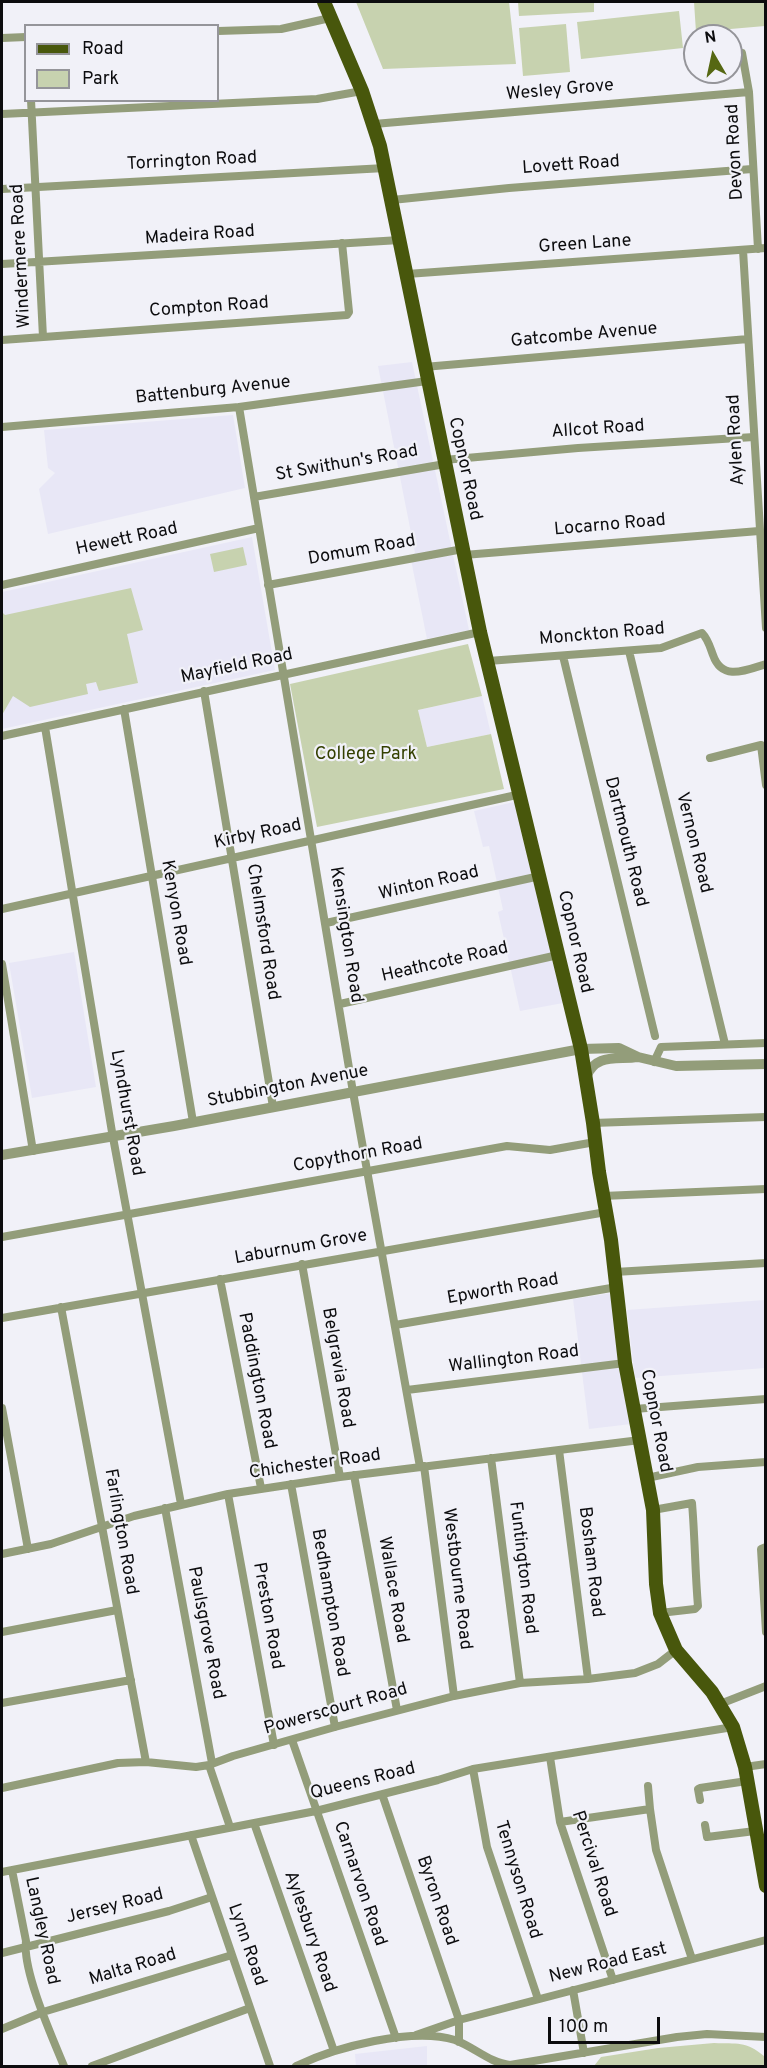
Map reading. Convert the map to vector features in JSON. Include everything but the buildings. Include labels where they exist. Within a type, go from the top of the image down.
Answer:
[{"type":"main road","name":"Copnor Road","points":[[324,2],[362,91],[374,124],[385,168],[480,632],[581,1049],[615,1272],[625,1363],[653,1510],[656,1591],[660,1613],[676,1650],[720,1704],[733,1727],[746,1774],[765,1886]]},
{"type":"street","points":[[219,31],[281,29],[330,18]]},
{"type":"street","points":[[2,38],[24,38]]},
{"type":"street","name":"Devon Road","points":[[743,59],[749,92],[753,169],[762,249]]},
{"type":"street","points":[[2,114],[316,99],[362,91]]},
{"type":"street","name":"Wesley Grove","points":[[374,124],[749,92]]},
{"type":"street","name":"Windermere Road","points":[[31,102],[43,337]]},
{"type":"street","name":"Torrington Road","points":[[2,189],[385,168]]},
{"type":"street","name":"Lovett Road","points":[[392,200],[509,188],[753,169]]},
{"type":"street","name":"Madeira Road","points":[[2,264],[400,240]]},
{"type":"street","name":"Compton Road","points":[[2,340],[347,315],[349,312],[342,243]]},
{"type":"street","name":"Green Lane","points":[[406,274],[762,249]]},
{"type":"street","name":"Aylen Road","points":[[743,250],[765,628]]},
{"type":"street","name":"Gatcombe Avenue","points":[[424,366],[748,339]]},
{"type":"street","name":"Battenburg Avenue","points":[[2,427],[240,407],[427,381]]},
{"type":"street","name":"Kensington Road","points":[[240,407],[353,1092],[422,1467]]},
{"type":"street","name":"Allcot Road","points":[[445,462],[578,448],[754,437]]},
{"type":"street","name":"St Swithun's Road","points":[[254,496],[445,462]]},
{"type":"street","name":"Hewett Road","points":[[2,585],[259,528]]},
{"type":"street","name":"Locarno Road","points":[[463,552],[759,531]]},
{"type":"street","name":"Domum Road","points":[[268,585],[463,552]]},
{"type":"street","name":"Mayfield Road","points":[[2,736],[480,632]]},
{"type":"street","name":"Monckton Road","points":[[488,661],[668,647],[702,633],[708,640],[716,664],[725,671],[732,672],[765,663]]},
{"type":"street","name":"Vernon Road","points":[[629,651],[725,1044]]},
{"type":"street","name":"Dartmouth Road","points":[[563,656],[655,1036]]},
{"type":"street","name":"Chelmsford Road","points":[[204,691],[273,1107]]},
{"type":"street","name":"Kenyon Road","points":[[124,709],[193,1122]]},
{"type":"street","name":"Lyndhurst Road","points":[[45,727],[113,1137],[181,1504]]},
{"type":"street","points":[[710,758],[763,746],[765,785]]},
{"type":"street","name":"Kirby Road","points":[[2,909],[521,794]]},
{"type":"street","name":"Winton Road","points":[[326,923],[540,876]]},
{"type":"street","name":"Heathcote Road","points":[[339,1004],[558,955]]},
{"type":"street","points":[[2,964],[33,1151]]},
{"type":"street","points":[[654,1062],[661,1047],[765,1042]]},
{"type":"street","name":"Stubbington Avenue","points":[[2,1155],[113,1137],[581,1049],[620,1048],[654,1062],[684,1066],[765,1064]]},
{"type":"street","points":[[586,1077],[590,1067],[597,1061],[638,1057]]},
{"type":"street","points":[[593,1123],[765,1117]]},
{"type":"street","name":"Copythorn Road","points":[[2,1237],[507,1146],[550,1150],[595,1142]]},
{"type":"street","points":[[603,1196],[765,1189]]},
{"type":"street","name":"Laburnum Grove","points":[[2,1318],[606,1212]]},
{"type":"street","points":[[615,1272],[765,1263]]},
{"type":"street","name":"Belgravia Road","points":[[302,1264],[340,1477]]},
{"type":"street","name":"Paddington Road","points":[[220,1279],[261,1488]]},
{"type":"street","name":"Epworth Road","points":[[395,1325],[617,1287]]},
{"type":"street","name":"Farlington Road","points":[[61,1307],[146,1762]]},
{"type":"street","name":"Wallington Road","points":[[407,1390],[625,1363]]},
{"type":"street","points":[[634,1409],[765,1399]]},
{"type":"street","points":[[2,1408],[28,1549]]},
{"type":"street","name":"Chichester Road","points":[[2,1554],[51,1544],[102,1526],[165,1508],[261,1488],[640,1440]]},
{"type":"street","name":"Bosham Road","points":[[559,1450],[588,1679]]},
{"type":"street","name":"Funtington Road","points":[[491,1458],[520,1683]]},
{"type":"street","points":[[647,1478],[698,1467],[765,1462]]},
{"type":"street","name":"Westbourne Road","points":[[422,1467],[454,1696]]},
{"type":"street","name":"Wallace Road","points":[[354,1475],[397,1710]]},
{"type":"street","name":"Bedhampton Road","points":[[291,1484],[335,1727]]},
{"type":"street","name":"Preston Road","points":[[228,1494],[274,1745]]},
{"type":"street","points":[[653,1510],[692,1503],[698,1606],[695,1609],[660,1613]]},
{"type":"street","name":"Paulsgrove Road","points":[[165,1508],[210,1764],[230,1827]]},
{"type":"street","points":[[764,1547],[761,1549],[765,1632]]},
{"type":"street","points":[[2,1632],[117,1610]]},
{"type":"street","name":"Powerscourt Road","points":[[2,1788],[118,1763],[146,1762],[184,1767],[210,1764],[335,1727],[454,1696],[520,1683],[588,1679],[635,1673],[650,1668],[676,1650]]},
{"type":"street","points":[[2,1703],[131,1680]]},
{"type":"street","points":[[720,1704],[765,1686]]},
{"type":"street","name":"Queens Road","points":[[2,1872],[316,1811],[438,1780],[473,1768],[733,1727]]},
{"type":"street","name":"Carnarvon Road","points":[[292,1740],[396,2038]]},
{"type":"street","name":"Percival Road","points":[[550,1757],[560,1822],[613,1980]]},
{"type":"street","points":[[700,1800],[698,1790],[700,1788],[746,1774],[765,1764]]},
{"type":"street","name":"Tennyson Road","points":[[473,1768],[488,1847],[538,1999]]},
{"type":"street","points":[[648,1786],[656,1850],[692,1959]]},
{"type":"street","name":"Byron Road","points":[[382,1794],[459,2019],[459,2042]]},
{"type":"street","points":[[560,1822],[650,1809]]},
{"type":"street","name":"Aylesbury Road","points":[[254,1823],[334,2051]]},
{"type":"street","points":[[705,1825],[706,1838],[755,1831]]},
{"type":"street","name":"Lynn Road","points":[[191,1835],[270,2067]]},
{"type":"street","name":"Langley Road","points":[[12,1870],[26,1941],[25,1953],[43,2012],[64,2067]]},
{"type":"street","name":"Jersey Road","points":[[2,1953],[169,1911],[212,1896]]},
{"type":"street","name":"New Road East","points":[[411,2036],[459,2019],[765,1940]]},
{"type":"street","name":"Malta Road","points":[[2,2029],[43,2012],[232,1955]]},
{"type":"street","points":[[573,1990],[584,2053]]},
{"type":"street","points":[[92,2067],[250,2008]]},
{"type":"street","points":[[296,2067],[334,2051],[411,2036],[437,2037],[459,2042],[492,2064],[506,2065],[584,2053],[623,2044],[695,2035],[765,2037]]},
{"type":"shaded area","points":[[412,362],[469,630],[427,639],[410,555],[415,553],[378,366]]},
{"type":"shaded area","points":[[233,415],[245,488],[48,534],[39,489],[55,473],[48,468],[44,430]]},
{"type":"shaded area","points":[[252,537],[275,670],[2,729],[2,592]]},
{"type":"shaded area","points":[[482,696],[491,734],[427,747],[418,710]]},
{"type":"shaded area","points":[[514,802],[563,1003],[520,1011],[498,912],[503,910],[489,846],[483,847],[474,811]]},
{"type":"shaded area","points":[[74,952],[96,1087],[32,1098],[9,963]]},
{"type":"shaded area","points":[[612,1293],[631,1424],[589,1429],[573,1299]]},
{"type":"shaded area","points":[[765,1300],[765,1368],[635,1378],[627,1310]]},
{"type":"shaded area","points":[[427,2046],[427,2066],[356,2066],[355,2054]]},
{"type":"green space","points":[[356,2],[509,2],[516,64],[383,69]]},
{"type":"green space","points":[[518,2],[594,2],[594,12],[519,16]]},
{"type":"green space","points":[[694,2],[765,2],[765,26],[743,28],[743,24],[695,24]]},
{"type":"green space","points":[[679,11],[683,48],[581,59],[577,22]]},
{"type":"green space","points":[[566,24],[570,72],[523,76],[519,28]]},
{"type":"green space","points":[[243,547],[247,565],[214,572],[210,554]]},
{"type":"green space","points":[[131,588],[143,630],[127,634],[138,683],[99,691],[96,682],[86,684],[88,694],[30,707],[13,696],[2,715],[2,612],[5,615]]},
{"type":"green space","name":"College Park","points":[[468,644],[482,696],[418,710],[427,747],[491,734],[504,789],[317,827],[290,684]]},
{"type":"green space","points":[[714,2043],[741,2044],[752,2048],[764,2056],[765,2066],[594,2066],[601,2057],[658,2048]]}]
